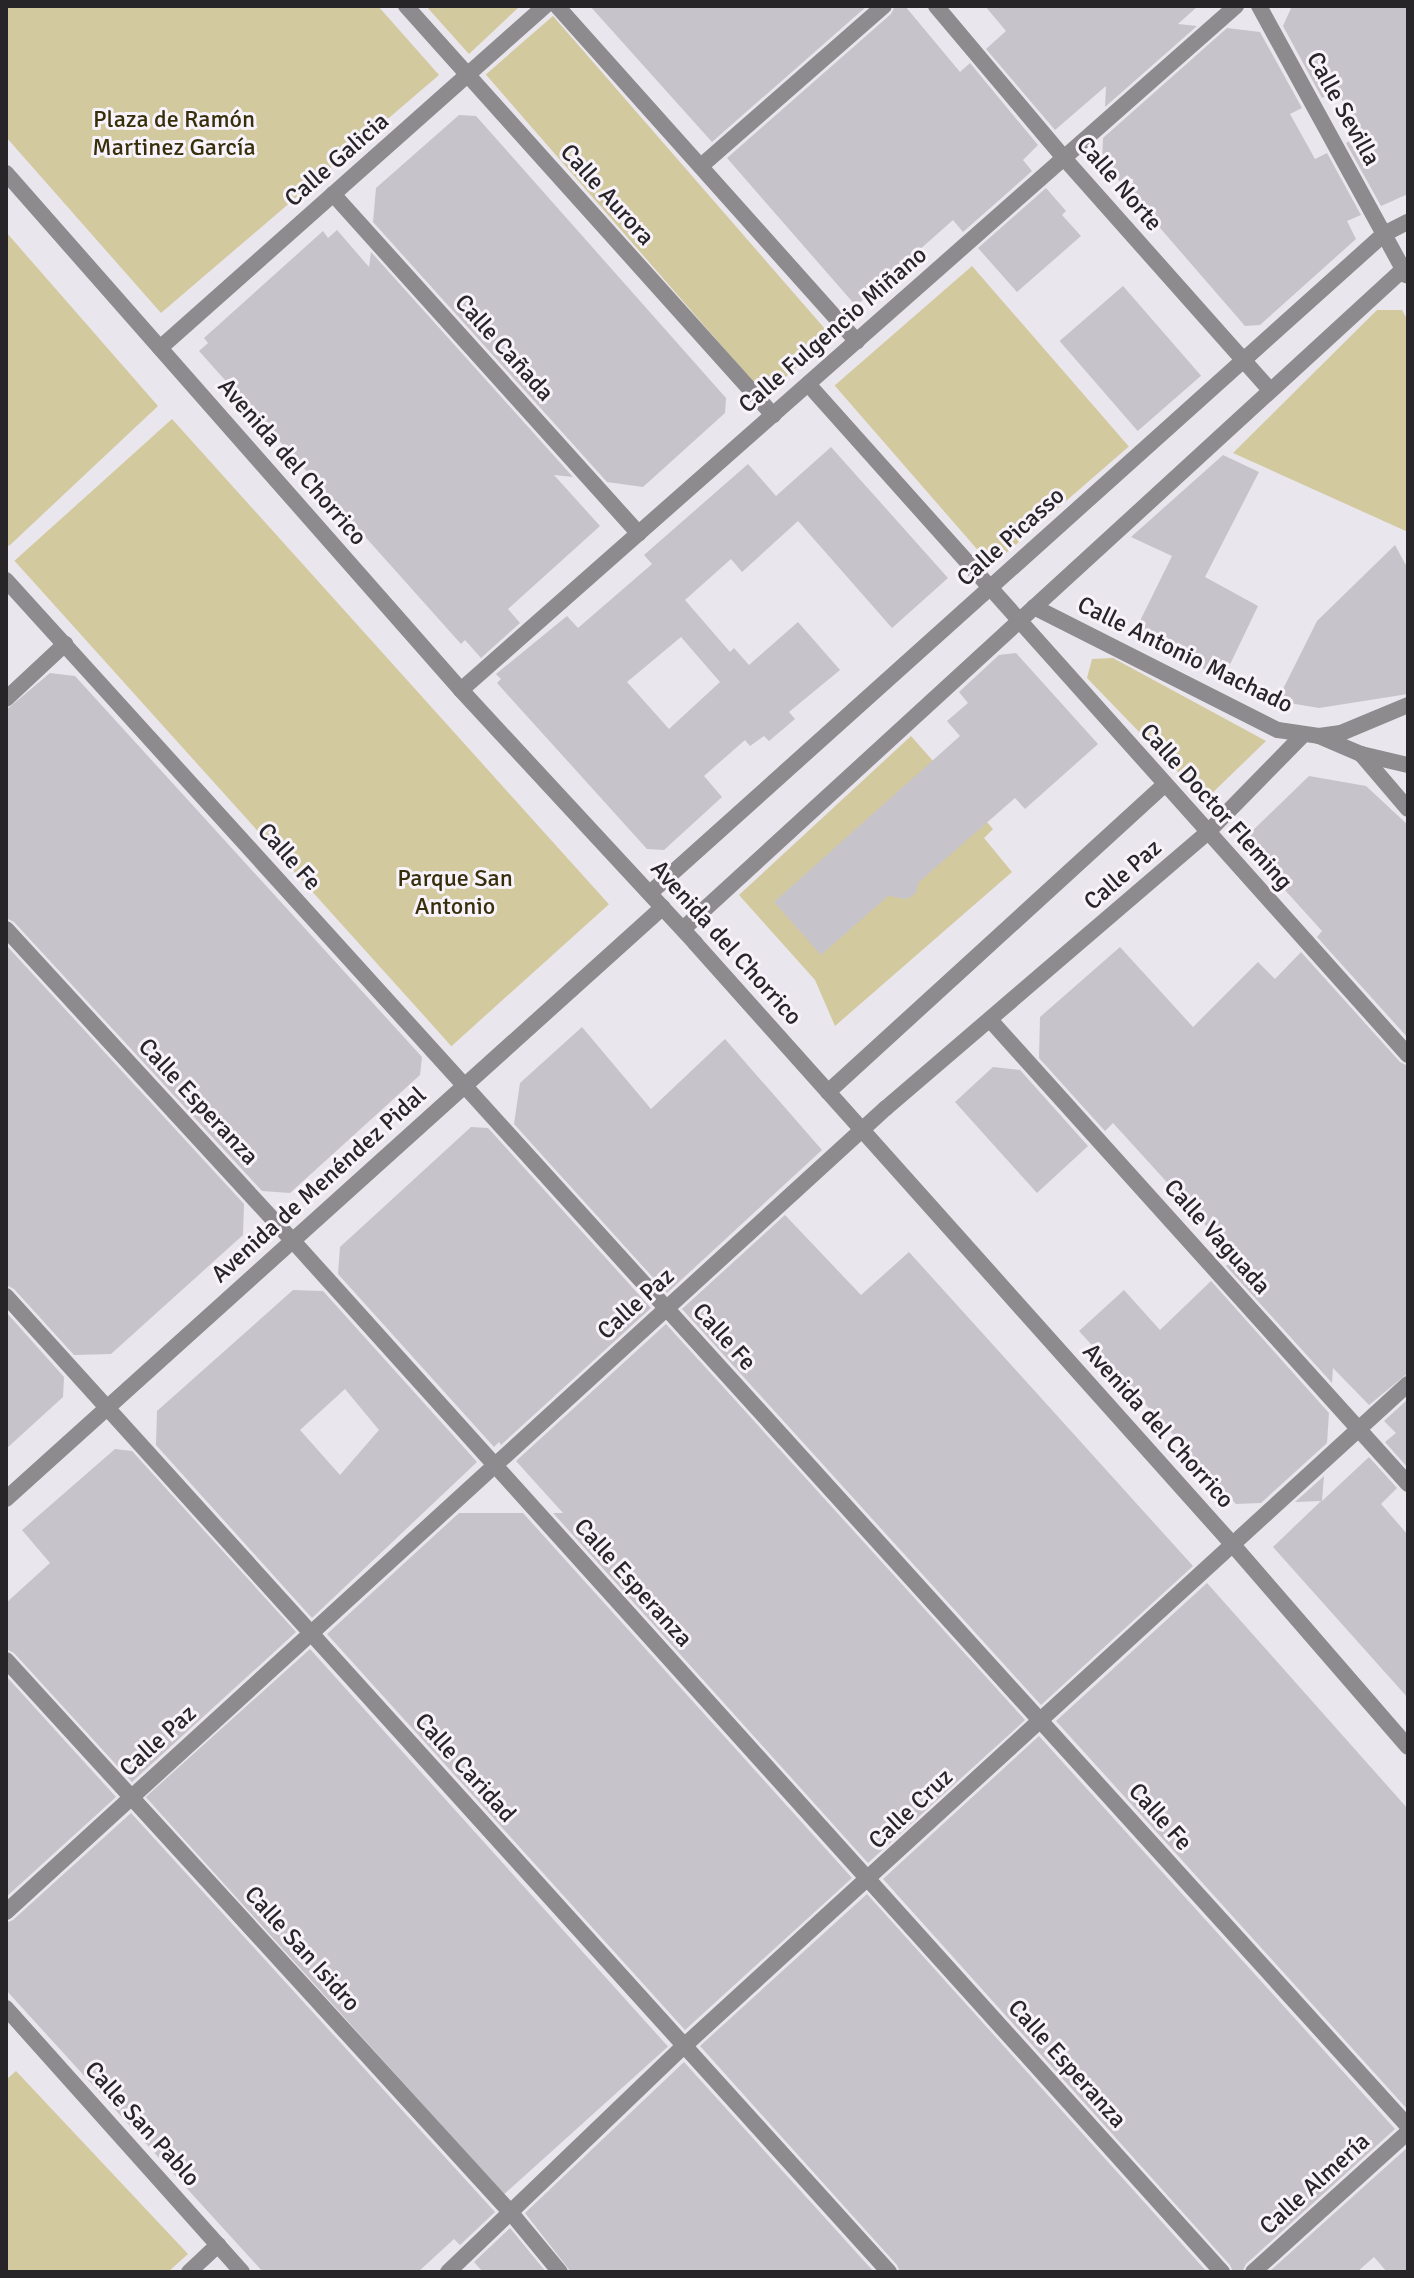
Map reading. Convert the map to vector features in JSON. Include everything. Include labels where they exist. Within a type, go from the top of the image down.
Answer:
[{"type":"street","name":"Calle Aurora","points":[[406,6],[773,415]]},
{"type":"street","name":"Calle Galicia","points":[[160,348],[545,6]]},
{"type":"street","points":[[557,6],[857,342]]},
{"type":"street","points":[[701,166],[884,6]]},
{"type":"street","name":"Calle Norte","points":[[936,6],[1063,157],[1270,390]]},
{"type":"street","name":"Calle Fulgencio Miñano","points":[[461,690],[1236,6]]},
{"type":"street","name":"Calle Sevilla","points":[[1259,6],[1406,270]]},
{"type":"street","name":"Avenida del Chorrico","points":[[6,173],[461,690],[683,929],[1233,1545],[1408,1747]]},
{"type":"street","name":"Calle Cañada","points":[[333,194],[639,534]]},
{"type":"street","name":"Calle Picasso","points":[[650,893],[1384,234],[1408,222]]},
{"type":"street","points":[[683,929],[1270,390],[1406,270]]},
{"type":"street","points":[[808,384],[989,588]]},
{"type":"street","name":"Calle Fe","points":[[6,580],[1408,2126]]},
{"type":"street","name":"Calle Doctor Fleming","points":[[989,588],[1408,1055]]},
{"type":"street","name":"Calle Antonio Machado","points":[[1034,607],[1278,730],[1311,736],[1361,754],[1408,765]]},
{"type":"street","points":[[6,699],[65,644]]},
{"type":"street","points":[[1311,736],[1367,724],[1408,705]]},
{"type":"street","name":"Calle Paz","points":[[6,1912],[862,1130],[1207,833],[1311,736]]},
{"type":"street","points":[[1361,754],[1408,809]]},
{"type":"street","name":"Calle Paz","points":[[828,1092],[1164,785]]},
{"type":"street","name":"Avenida de Menéndez Pidal","points":[[6,1499],[663,907]]},
{"type":"street","name":"Calle Esperanza","points":[[6,929],[293,1241],[1222,2272]]},
{"type":"street","name":"Calle Vaguada","points":[[991,1021],[1408,1484]]},
{"type":"street","name":"Calle Caridad","points":[[6,1296],[889,2272]]},
{"type":"street","name":"Calle Cruz","points":[[448,2272],[684,2046],[1408,1384]]},
{"type":"street","name":"Calle San Isidro","points":[[6,1660],[512,2214],[560,2272]]},
{"type":"street","name":"Calle San Pablo","points":[[6,2008],[242,2272]]},
{"type":"street","name":"Calle Almería","points":[[1253,2272],[1408,2132]]},
{"type":"street","points":[[189,2272],[218,2245]]},
{"type":"green space","name":"Plaza de Ramón Martinez García","points":[[6,6],[378,6],[439,75],[161,313],[6,137]]},
{"type":"green space","points":[[426,6],[520,6],[469,54]]},
{"type":"green space","points":[[553,16],[832,337],[765,395],[486,74]]},
{"type":"green space","points":[[6,232],[158,406],[9,546],[6,543]]},
{"type":"green space","points":[[972,266],[1129,446],[991,566],[835,385]]},
{"type":"green space","points":[[1377,310],[1402,310],[1408,321],[1408,532],[1233,453]]},
{"type":"green space","name":"Parque San Antonio","points":[[172,419],[609,904],[451,1046],[14,561]]},
{"type":"green space","points":[[1113,658],[1266,741],[1205,800],[1087,678],[1092,659]]},
{"type":"green space","points":[[911,736],[993,829],[984,838],[1012,872],[835,1026],[815,980],[739,895]]},
{"type":"green space","points":[[16,2071],[188,2254],[168,2272],[6,2272],[6,2080]]},
{"type":"building","points":[[590,6],[867,6],[712,142]]},
{"type":"building","points":[[895,6],[905,6],[960,72],[970,63],[1038,145],[1023,160],[1032,171],[963,232],[953,220],[856,306],[727,158],[891,14]]},
{"type":"building","points":[[985,6],[1198,6],[1178,24],[1197,26],[1105,107],[1106,86],[1055,130],[986,49],[1006,31]]},
{"type":"building","points":[[1292,6],[1408,6],[1408,194],[1381,206],[1346,143],[1361,135],[1337,91],[1322,98],[1283,26]]},
{"type":"building","points":[[1227,28],[1260,32],[1302,108],[1290,114],[1315,159],[1327,153],[1361,215],[1347,221],[1356,239],[1260,325],[1245,326],[1102,161],[1103,138]]},
{"type":"building","points":[[459,115],[476,116],[726,398],[725,413],[643,487],[607,482],[373,222],[376,188]]},
{"type":"building","points":[[1046,188],[1066,211],[1062,215],[1081,236],[1017,292],[978,248]]},
{"type":"building","points":[[337,230],[369,267],[371,252],[573,477],[554,475],[600,526],[508,609],[520,623],[481,658],[465,640],[461,644],[199,351],[208,343],[204,338],[323,231],[328,238]]},
{"type":"building","points":[[1123,286],[1201,376],[1138,431],[1060,341]]},
{"type":"building","points":[[831,447],[948,578],[892,628],[798,521],[742,572],[731,559],[685,600],[730,652],[734,648],[749,665],[798,622],[840,670],[789,712],[795,719],[769,741],[764,736],[750,746],[745,740],[704,776],[722,797],[664,850],[647,849],[497,683],[501,679],[496,674],[567,616],[578,628],[652,564],[644,555],[748,464],[776,496]],"holes":[[[681,637],[720,682],[669,729],[627,682]]]},
{"type":"building","points":[[1223,455],[1259,472],[1205,577],[1258,606],[1223,679],[1134,633],[1172,556],[1131,537]]},
{"type":"building","points":[[1395,545],[1408,569],[1408,694],[1319,708],[1277,701],[1317,621]]},
{"type":"building","points":[[1016,653],[1098,744],[1025,809],[1015,798],[919,882],[915,894],[907,899],[888,896],[821,955],[774,902],[960,736],[947,721],[968,703],[959,692],[999,655]]},
{"type":"building","points":[[50,673],[75,676],[422,1057],[420,1075],[290,1193],[262,1191],[14,922],[6,918],[6,710]]},
{"type":"building","points":[[1309,776],[1366,786],[1408,825],[1408,1038],[1317,937],[1322,931],[1247,848],[1248,835]]},
{"type":"building","points":[[6,945],[244,1204],[243,1235],[111,1354],[74,1355],[14,1289],[6,1285]]},
{"type":"building","points":[[1120,947],[1193,1027],[1258,962],[1275,979],[1301,952],[1400,1062],[1408,1066],[1408,1373],[1369,1405],[1333,1368],[1332,1383],[1226,1266],[1235,1258],[1164,1179],[1113,1123],[1105,1131],[1039,1058],[1040,1017]]},
{"type":"building","points":[[582,1027],[651,1109],[725,1039],[822,1150],[667,1293],[514,1124],[520,1083]]},
{"type":"building","points":[[993,1067],[1020,1070],[1088,1146],[1037,1193],[955,1102]]},
{"type":"building","points":[[471,1127],[488,1128],[651,1308],[501,1445],[499,1442],[494,1447],[338,1274],[340,1247]]},
{"type":"building","points":[[785,1215],[861,1295],[909,1252],[1193,1566],[1041,1705],[682,1309]]},
{"type":"building","points":[[1211,1281],[1329,1413],[1327,1443],[1261,1503],[1236,1504],[1079,1331],[1124,1290],[1160,1330]]},
{"type":"building","points":[[293,1290],[323,1291],[477,1462],[312,1618],[156,1445],[157,1411]],"holes":[[[345,1389],[379,1430],[340,1475],[300,1430]]]},
{"type":"building","points":[[6,1312],[64,1377],[63,1397],[6,1449]]},
{"type":"building","points":[[666,1324],[1025,1720],[868,1863],[553,1513],[563,1513],[516,1461]]},
{"type":"building","points":[[1408,1399],[1408,1468],[1385,1442],[1396,1433],[1384,1421]]},
{"type":"building","points":[[115,1449],[132,1451],[296,1632],[132,1782],[14,1653],[6,1649],[6,1603],[50,1563],[22,1530]]},
{"type":"building","points":[[1369,1457],[1397,1488],[1381,1504],[1408,1535],[1408,1698],[1273,1547],[1321,1501],[1295,1502],[1324,1476],[1322,1501]]},
{"type":"building","points":[[459,1513],[523,1513],[852,1878],[685,2030],[327,1634]]},
{"type":"building","points":[[1207,1583],[1408,1809],[1408,2110],[1056,1721]]},
{"type":"building","points":[[310,1649],[668,2047],[504,2194],[146,1797]]},
{"type":"building","points":[[6,1676],[116,1797],[6,1897]]},
{"type":"building","points":[[1039,1736],[1395,2129],[1246,2264],[1242,2272],[1233,2272],[1230,2265],[883,1879]]},
{"type":"building","points":[[131,1813],[495,2212],[460,2245],[454,2239],[418,2272],[263,2272],[6,1990],[6,1923]]},
{"type":"building","points":[[867,1894],[1207,2272],[900,2272],[700,2046]]},
{"type":"building","points":[[684,2062],[874,2272],[571,2272],[525,2213]]},
{"type":"building","points":[[1408,2147],[1408,2272],[1387,2272],[1374,2257],[1357,2272],[1269,2272]]},
{"type":"building","points":[[510,2228],[546,2272],[483,2272],[474,2262]]}]
